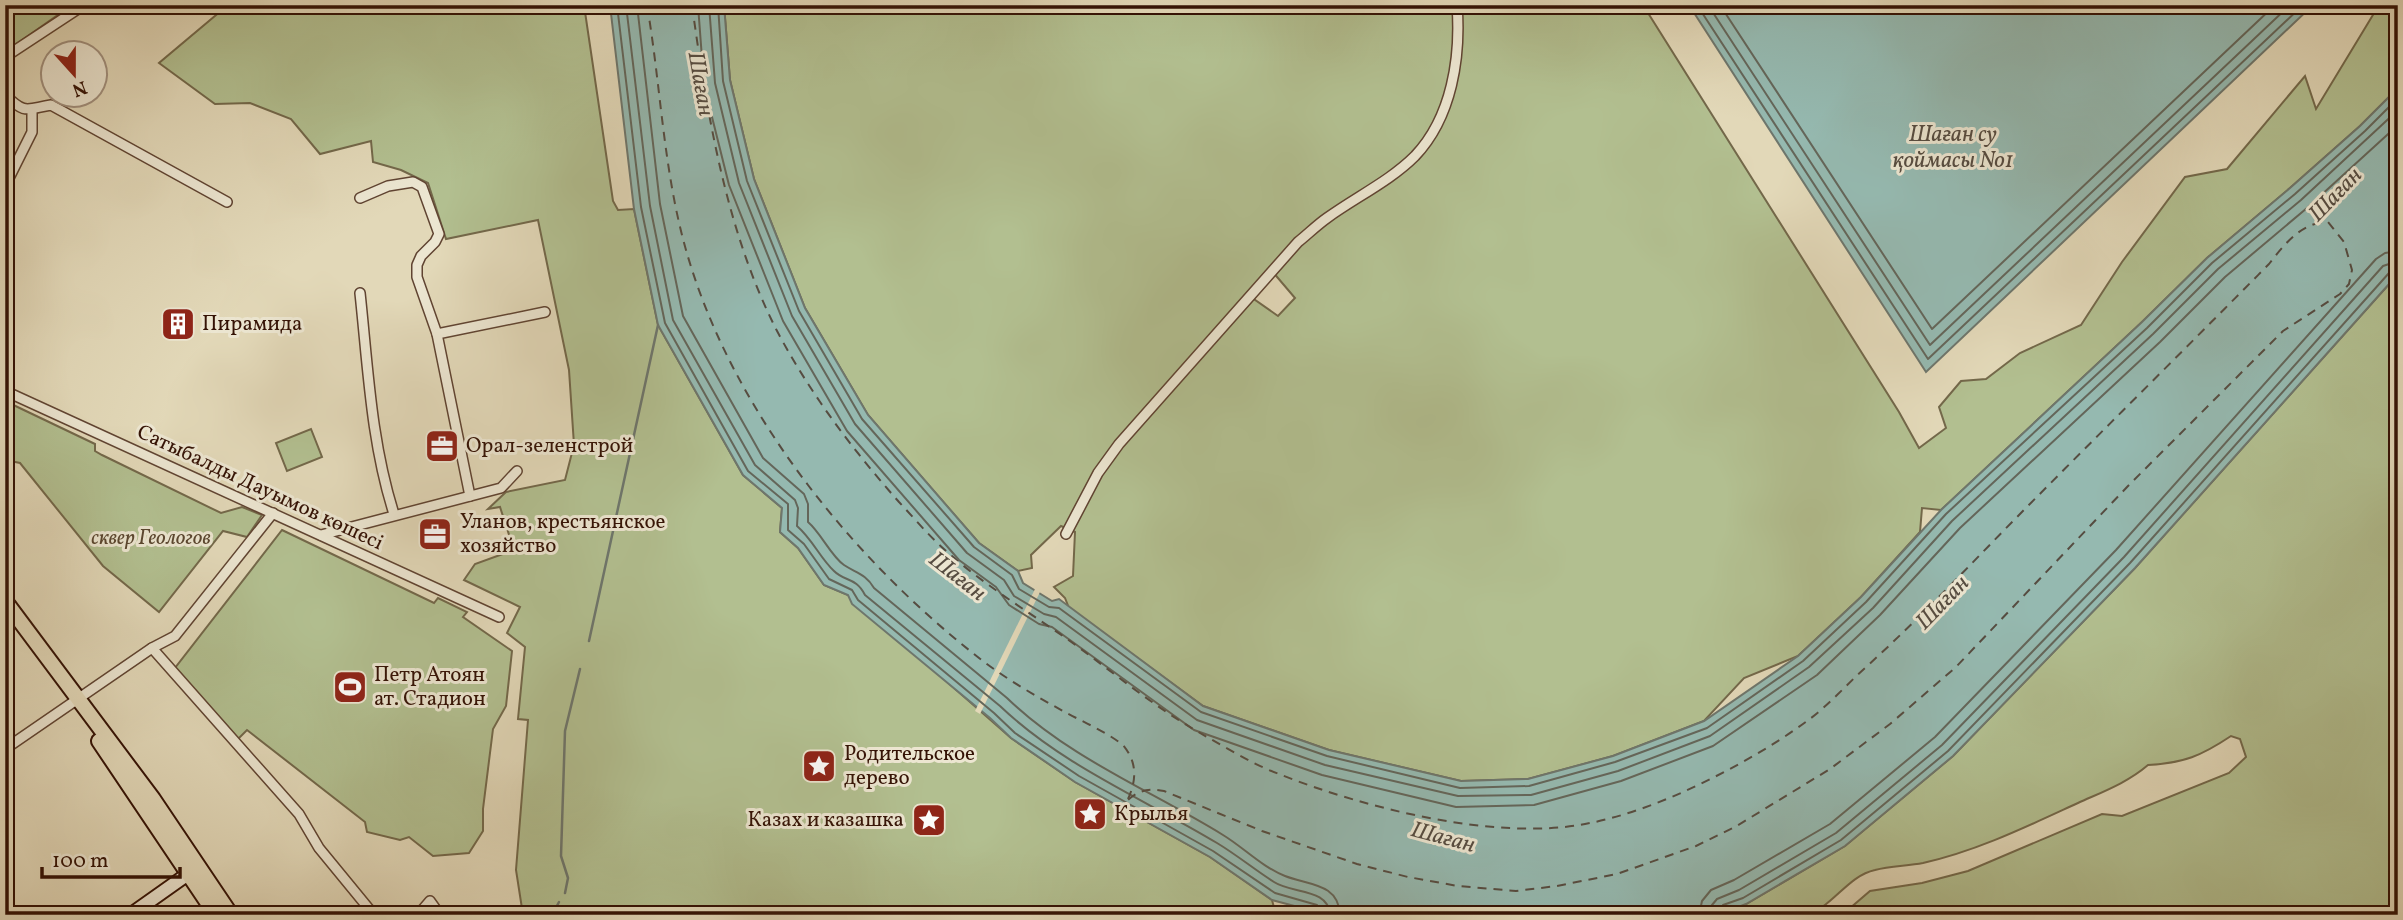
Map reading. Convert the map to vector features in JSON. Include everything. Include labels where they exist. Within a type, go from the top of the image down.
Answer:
[{"type":"main road","points":[[5,601],[194,870],[231,915]]},
{"type":"main road","points":[[5,617],[76,702]]},
{"type":"main road","points":[[130,915],[194,870]]},
{"type":"main road","points":[[194,870],[216,915]]},
{"type":"street","points":[[5,57],[84,5]]},
{"type":"street","points":[[1066,534],[1098,473],[1119,444],[1298,242],[1383,181],[1414,156],[1430,136],[1441,118],[1451,87],[1457,52],[1457,5]]},
{"type":"street","points":[[5,95],[20,109],[32,111],[51,105],[227,202]]},
{"type":"street","points":[[5,186],[32,132],[32,111]]},
{"type":"street","points":[[360,198],[387,186],[413,181],[422,187],[439,234],[421,256],[417,265],[418,277],[437,334],[470,496]]},
{"type":"street","points":[[360,293],[376,442],[394,514]]},
{"type":"street","points":[[437,334],[545,312]]},
{"type":"street","name":"Сатыбалды Дауымов көшесі","points":[[5,391],[499,617]]},
{"type":"street","points":[[321,535],[501,488],[517,471]]},
{"type":"street","points":[[5,750],[175,636],[273,513]]},
{"type":"street","points":[[152,649],[299,814],[319,848],[374,915]]},
{"type":"street","points":[[418,915],[430,901],[440,915]]},
{"type":"green space","points":[[5,5],[72,5],[5,52]]},
{"type":"green space","points":[[228,5],[584,5],[613,201],[618,210],[634,209],[658,325],[743,475],[782,508],[780,532],[798,548],[824,585],[848,595],[1011,738],[1075,782],[1210,857],[1272,900],[1276,915],[523,915],[516,870],[528,720],[518,719],[525,647],[507,633],[520,607],[464,580],[475,564],[514,550],[500,507],[488,509],[506,492],[565,480],[574,445],[569,370],[538,220],[446,239],[428,183],[401,170],[373,162],[371,141],[320,154],[291,119],[250,103],[215,104],[159,63]]},
{"type":"green space","points":[[724,5],[1643,5],[1919,448],[1946,428],[1939,407],[1961,381],[1986,379],[2020,353],[2081,325],[2122,262],[2185,177],[2227,169],[2305,76],[2316,109],[2379,5],[2398,5],[2398,88],[2360,126],[2207,258],[1941,510],[1922,508],[1920,532],[1861,597],[1798,656],[1744,678],[1704,721],[1613,756],[1528,779],[1461,781],[1329,750],[1203,706],[1069,608],[1065,598],[1054,587],[1073,576],[1075,532],[1061,526],[1031,555],[1032,568],[1018,571],[979,543],[868,415],[805,308],[754,179],[730,80]],"holes":[[[1272,271],[1295,298],[1278,316],[1251,297]]]},
{"type":"green space","points":[[2398,274],[2398,915],[1842,915],[1870,891],[1922,883],[1968,871],[2102,814],[2122,816],[2229,773],[2246,757],[2240,739],[2231,736],[2192,757],[2148,765],[2114,787],[1983,845],[1923,863],[1865,873],[1809,914],[1779,917],[1718,915],[1746,904],[1845,846],[1953,756],[2135,568]]},
{"type":"green space","name":"сквер Геологов","points":[[5,401],[95,444],[95,451],[102,455],[221,513],[242,507],[262,515],[247,537],[223,531],[159,612],[103,566],[20,463],[5,460]]},
{"type":"green space","points":[[311,429],[322,457],[287,471],[276,443]]},
{"type":"green space","name":"Петр Атоян ат. Стадион","points":[[282,530],[434,603],[438,598],[467,612],[463,617],[512,651],[506,706],[493,729],[483,809],[483,831],[469,853],[433,856],[409,837],[400,840],[367,832],[365,822],[247,730],[238,739],[175,668]]},
{"type":"water","name":"Шаған","points":[[610,5],[724,5],[730,80],[754,179],[805,308],[868,415],[979,543],[1018,571],[1023,583],[1052,601],[1059,599],[1203,706],[1329,750],[1461,781],[1528,779],[1613,756],[1704,721],[1798,656],[1861,597],[1941,510],[2207,258],[2360,126],[2398,88],[2398,274],[2135,568],[1953,756],[1845,846],[1746,904],[1718,915],[1328,915],[1272,900],[1210,857],[1075,782],[1011,738],[852,604],[848,595],[824,585],[798,548],[780,532],[782,508],[743,475],[658,325],[634,209]]},
{"type":"water","name":"Шаған су қоймасы No1","points":[[1689,5],[2313,5],[1926,372]]},
{"type":"pier","points":[[1036,587],[1041,590],[980,714],[975,711]]},
{"type":"waterway","points":[[589,641],[658,325]]},
{"type":"waterway","points":[[565,893],[568,878],[561,856],[565,731],[580,669]]},
{"type":"waterway","points":[[552,915],[559,902]]},
{"type":"ferry route","points":[[647,5],[670,178],[682,235],[701,296],[727,355],[758,412],[835,519],[879,568],[926,613],[1006,677],[1123,745],[1131,758],[1134,771],[1128,799]]},
{"type":"ferry route","points":[[692,5],[704,88],[721,171],[731,212],[759,291],[789,352],[832,419],[927,533],[978,577],[1154,704],[1239,755],[1279,774],[1350,799],[1471,825],[1549,828],[1585,824],[1622,815],[1697,785],[1746,760],[1807,721],[1923,613],[2294,236],[2310,226],[2328,222],[2344,242],[2352,270],[2349,284],[2340,294],[2283,331],[2128,486],[1956,667],[1890,724],[1830,769],[1735,827],[1696,846],[1617,874],[1516,891],[1458,886],[1357,864],[1262,831],[1164,791],[1144,791],[1128,800]]},
{"type":"place","name":"Пирамида","points":[[178,324]]},
{"type":"place","name":"Орал-зеленстрой","points":[[442,446]]},
{"type":"place","name":"Уланов, крестьянское хозяйство","points":[[435,534]]},
{"type":"place","name":"Петр Атоян ат. Стадион","points":[[350,687]]},
{"type":"place","name":"Родительское дерево","points":[[819,766]]},
{"type":"place","name":"Крылья","points":[[1090,814]]},
{"type":"place","name":"Казах и казашка","points":[[929,820]]}]
